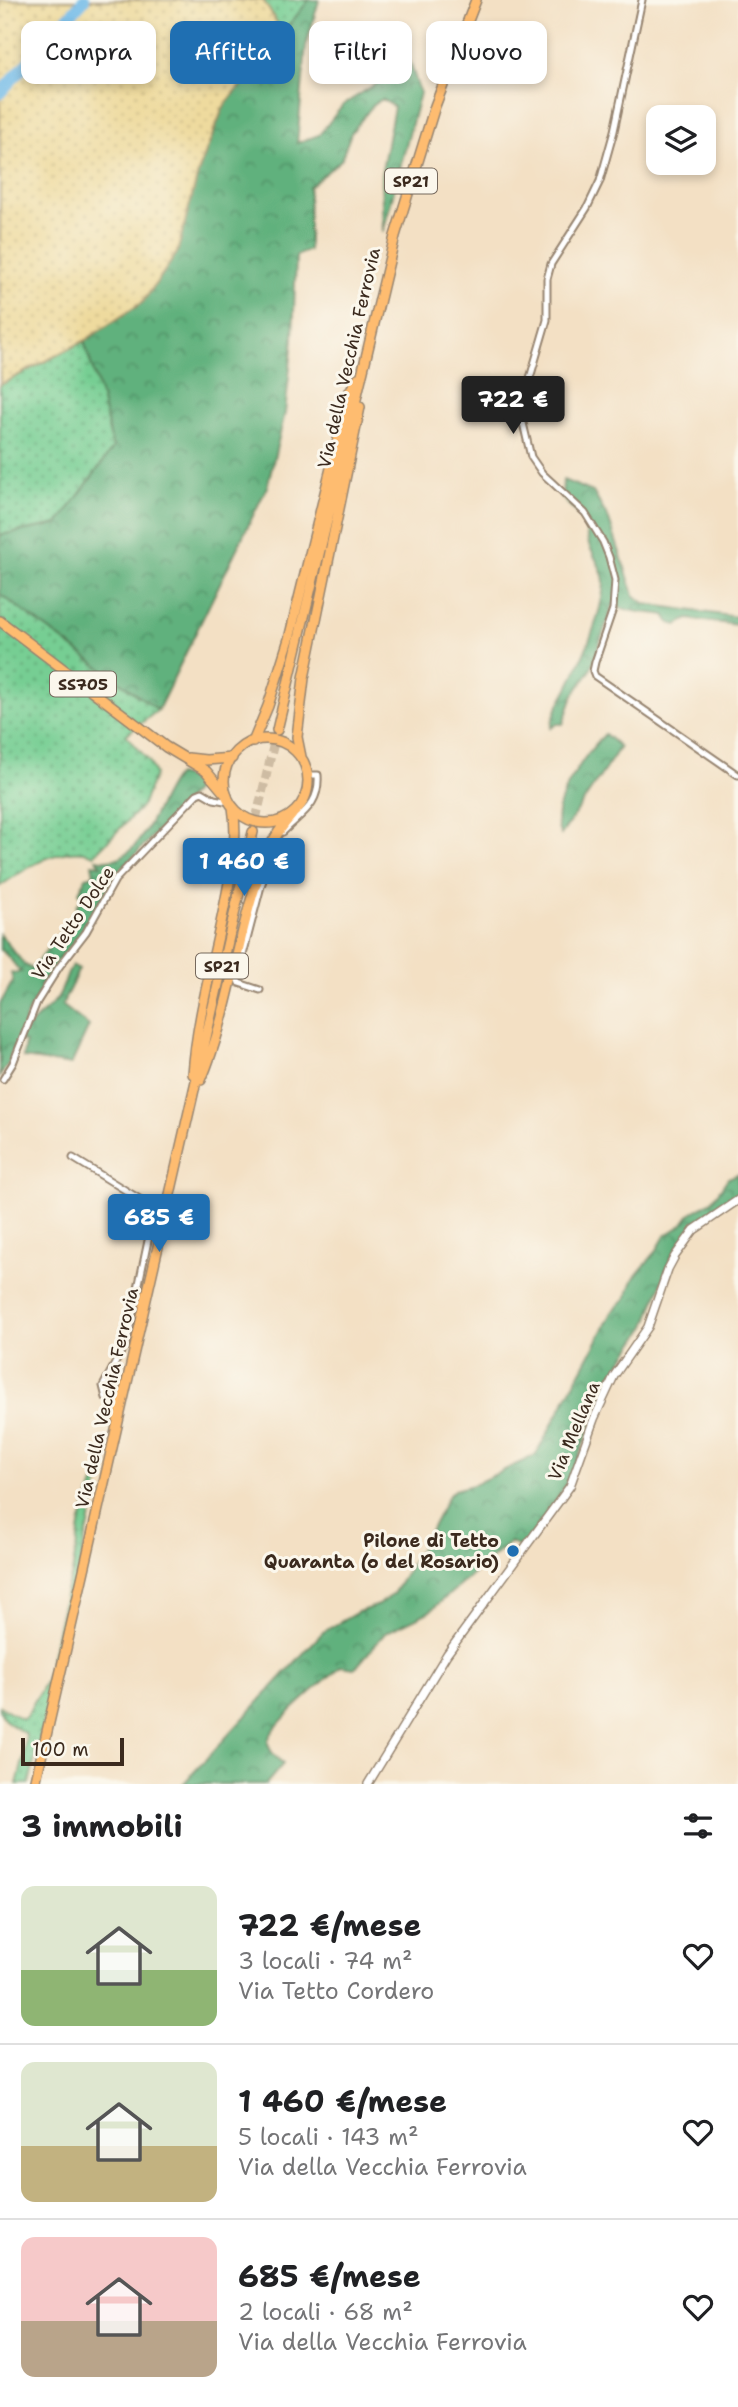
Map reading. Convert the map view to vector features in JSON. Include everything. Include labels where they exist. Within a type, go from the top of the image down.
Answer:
[{"type":"main road","name":"Via della Vecchia Ferrovia","points":[[277,730],[387,268],[416,162],[476,0]]},
{"type":"main road","points":[[253,742],[268,706],[289,639],[350,391],[363,367]]},
{"type":"main road","points":[[191,1100],[214,1046],[261,867],[276,832],[300,806],[306,794],[308,775],[297,737],[304,678],[363,394],[363,367]]},
{"type":"main road","name":"SS705","points":[[0,621],[166,747],[206,771],[230,802]]},
{"type":"main road","points":[[191,1100],[197,1035],[220,932],[233,856],[236,825],[225,776],[232,758],[253,742],[279,742],[301,757]]},
{"type":"main road","points":[[181,757],[200,760],[232,758]]},
{"type":"main road","points":[[230,802],[243,816],[261,823],[274,822],[292,815]]},
{"type":"main road","name":"Via della Vecchia Ferrovia","points":[[35,1784],[253,832]]},
{"type":"street","points":[[642,0],[614,131],[600,181],[587,208],[551,264],[547,279],[547,320],[525,391],[523,423],[531,457],[541,472],[578,505],[591,521],[609,556],[614,580],[613,609],[595,662],[595,676],[738,775]]},
{"type":"street","points":[[260,990],[239,983],[238,973],[275,844],[286,828],[305,813],[316,793],[318,775],[308,775]]},
{"type":"street","name":"Via Tetto Dolce","points":[[3,1079],[13,1063],[37,1002],[86,932],[115,880],[197,794],[202,792],[214,799],[230,802]]},
{"type":"street","points":[[73,1158],[151,1206],[154,1212],[127,1341],[103,1386],[106,1398],[122,1405]]},
{"type":"street","name":"Via Mellana","points":[[368,1784],[447,1654],[570,1486],[594,1419],[614,1376],[648,1327],[668,1269],[676,1256],[694,1230],[738,1200]]},
{"type":"green space","points":[[263,0],[309,0],[292,21],[276,21]]},
{"type":"green space","points":[[309,0],[319,0],[313,21],[309,21],[297,143],[319,135],[343,105],[375,84],[412,84],[412,68],[420,93],[383,232],[381,175],[394,107],[382,99],[373,105],[351,133],[341,160],[309,187],[309,250],[296,256],[293,339],[285,413],[267,487],[158,710],[0,594],[0,535],[58,524],[113,448],[84,341],[143,302],[223,108],[242,84],[295,84],[295,21],[292,21]]},
{"type":"green space","points":[[84,341],[113,448],[58,524],[0,535],[0,385]]},
{"type":"green space","points":[[563,480],[593,492],[609,520],[634,595],[645,604],[738,617],[738,625],[688,619],[677,625],[670,623],[665,615],[632,611],[613,605],[590,671],[573,696],[563,724],[551,728],[555,712],[590,638],[604,584],[601,570],[590,548],[587,523],[562,498]]},
{"type":"green space","points":[[0,594],[158,710],[126,735],[149,761],[155,774],[142,806],[94,855],[70,852],[57,855],[33,865],[0,886]]},
{"type":"green space","points":[[605,734],[620,747],[561,835],[558,810],[563,796],[579,767]]},
{"type":"green space","points":[[177,775],[194,779],[198,787],[115,874],[81,934],[56,962],[28,1012],[23,1026],[29,1027],[57,998],[72,965],[79,969],[62,1005],[89,1026],[71,1065],[23,1058],[25,1042],[19,1040],[0,1076],[0,1004],[13,981],[11,973],[21,972],[0,950],[0,934],[24,964],[32,969],[64,930],[65,924],[74,920],[77,904],[82,900],[79,892],[86,877],[94,875],[92,864],[101,865],[97,859],[113,860],[126,854],[137,844]]},
{"type":"green space","points":[[738,1174],[738,1194],[696,1222],[672,1255],[646,1326],[610,1378],[572,1473],[556,1501],[524,1545],[519,1547],[510,1542],[429,1612],[385,1633],[359,1664],[354,1668],[341,1666],[300,1702],[279,1724],[268,1741],[271,1751],[283,1764],[266,1784],[183,1784],[323,1632],[358,1612],[378,1605],[393,1594],[454,1490],[473,1485],[534,1456],[612,1312],[626,1298],[634,1278],[665,1236],[682,1225],[690,1214],[713,1200],[728,1178]]},
{"type":"green space","points":[[107,1447],[29,1784],[17,1784],[24,1757],[26,1734],[2,1716],[0,1706],[22,1719],[27,1715],[45,1682],[72,1574],[81,1521]]},
{"type":"sand","points":[[0,0],[263,0],[276,21],[170,21],[170,84],[241,84],[223,108],[199,170],[177,253],[143,302],[84,341],[0,385]]},
{"type":"waterway","points":[[0,93],[84,0]]},
{"type":"tunnel","points":[[253,832],[277,730]]},
{"type":"place","name":"Pilone di Tetto Quaranta (o del Rosario)","points":[[513,1551]]}]
